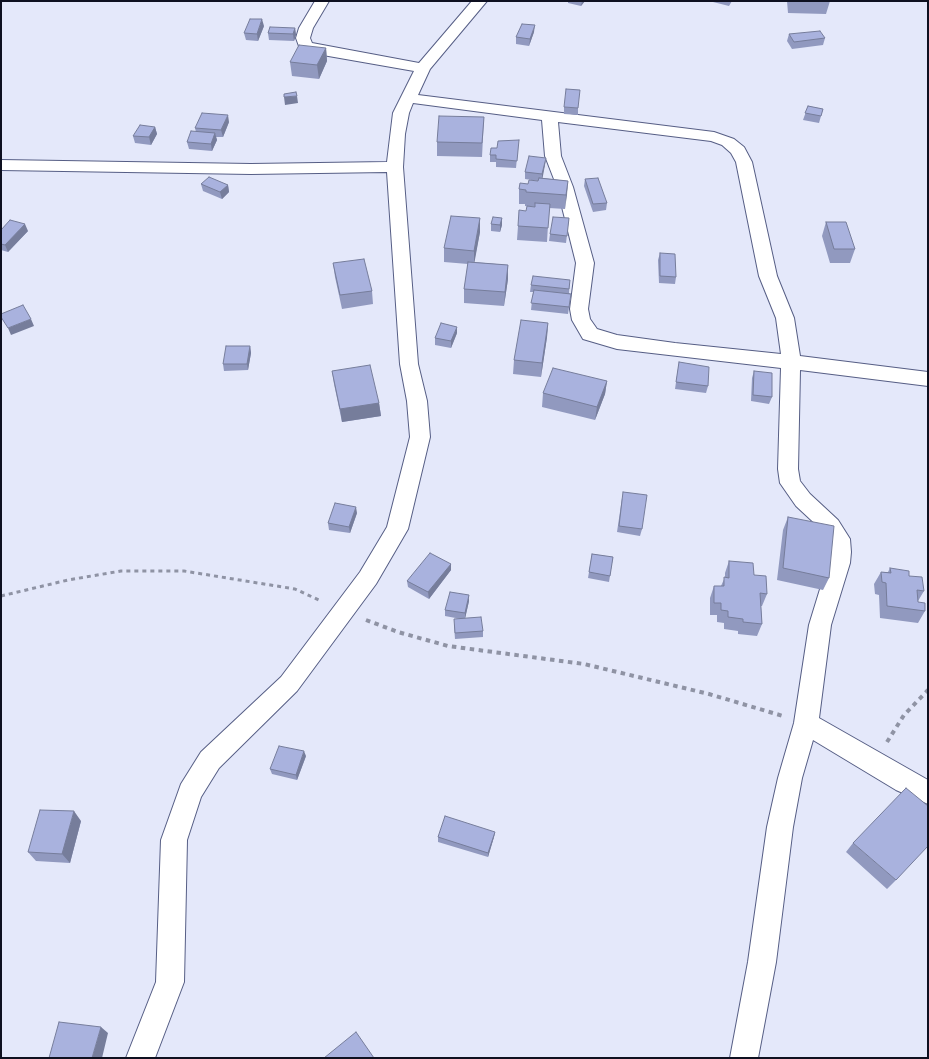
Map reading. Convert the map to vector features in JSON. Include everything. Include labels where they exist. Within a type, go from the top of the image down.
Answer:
[{"type":"street","points":[[322,1],[306,28],[303,38],[305,46],[317,50],[423,68]]},
{"type":"street","points":[[140,1058],[162,1007],[170,982],[174,840],[190,792],[210,760],[289,684],[368,578],[397,529],[420,437],[417,401],[409,364],[395,167],[397,134],[408,98],[423,68],[480,1]]},
{"type":"street","points":[[408,98],[714,138],[728,142],[738,150],[744,162],[754,218],[768,276],[785,318],[791,363],[788,469],[790,484],[803,500],[831,526],[839,540],[840,552],[839,563],[820,625],[806,723],[790,778],[780,827],[762,962],[744,1058]]},
{"type":"street","points":[[550,117],[554,156],[565,187],[585,263],[579,308],[581,320],[590,334],[617,342],[676,350],[852,368],[928,379]]},
{"type":"street","points":[[1,165],[251,169],[395,167]]},
{"type":"street","points":[[806,723],[905,782],[928,792]]},
{"type":"path","points":[[1,596],[68,580],[121,571],[184,571],[295,589],[398,632],[448,646],[584,664],[709,694],[806,723]]},
{"type":"path","points":[[874,763],[904,715],[928,690]]},
{"type":"building","points":[[250,19],[262,19],[257,34],[244,33]]},
{"type":"building","points":[[522,24],[535,25],[530,39],[516,37]]},
{"type":"building","points":[[270,27],[295,28],[293,34],[268,33]]},
{"type":"building","points":[[820,31],[825,38],[794,42],[789,34]]},
{"type":"building","points":[[299,45],[326,48],[317,65],[290,62]]},
{"type":"building","points":[[566,89],[580,90],[578,108],[564,107]]},
{"type":"building","points":[[296,92],[297,96],[284,97],[284,94]]},
{"type":"building","points":[[808,106],[823,109],[821,116],[805,113]]},
{"type":"building","points":[[202,113],[228,115],[221,130],[195,128]]},
{"type":"building","points":[[439,116],[484,117],[482,143],[437,142]]},
{"type":"building","points":[[140,125],[155,127],[149,137],[133,136]]},
{"type":"building","points":[[191,131],[215,133],[211,144],[187,142]]},
{"type":"building","points":[[519,140],[517,161],[496,159],[496,155],[490,155],[491,148],[497,148],[498,141]]},
{"type":"building","points":[[529,156],[546,158],[542,174],[525,172]]},
{"type":"building","points":[[209,177],[228,185],[220,192],[201,184]]},
{"type":"building","points":[[539,178],[568,181],[566,195],[526,192],[526,190],[519,189],[520,183],[528,184],[529,180],[538,181]]},
{"type":"building","points":[[598,178],[607,203],[593,204],[585,179]]},
{"type":"building","points":[[535,203],[550,204],[548,228],[518,226],[519,210],[526,211],[527,206],[535,207]]},
{"type":"building","points":[[451,216],[480,218],[474,251],[444,248]]},
{"type":"building","points":[[493,217],[502,218],[500,225],[491,224]]},
{"type":"building","points":[[553,217],[569,218],[567,236],[550,234]]},
{"type":"building","points":[[10,220],[25,224],[5,245],[1,244],[1,230]]},
{"type":"building","points":[[826,222],[846,222],[855,249],[834,249]]},
{"type":"building","points":[[660,253],[675,254],[676,277],[660,276]]},
{"type":"building","points":[[364,259],[372,291],[340,295],[333,263]]},
{"type":"building","points":[[468,262],[508,265],[505,292],[464,289]]},
{"type":"building","points":[[533,276],[570,280],[569,289],[531,285]]},
{"type":"building","points":[[534,290],[571,294],[569,307],[531,303]]},
{"type":"building","points":[[23,305],[31,319],[8,328],[1,314]]},
{"type":"building","points":[[521,320],[548,323],[542,363],[514,360]]},
{"type":"building","points":[[441,323],[457,327],[451,341],[435,338]]},
{"type":"building","points":[[226,346],[250,346],[247,364],[223,364]]},
{"type":"building","points":[[679,362],[709,367],[708,386],[676,382]]},
{"type":"building","points":[[370,365],[379,403],[340,409],[332,371]]},
{"type":"building","points":[[553,368],[607,381],[597,407],[543,393]]},
{"type":"building","points":[[754,371],[772,373],[772,397],[753,395]]},
{"type":"building","points":[[623,492],[647,495],[642,529],[619,526]]},
{"type":"building","points":[[335,503],[356,507],[349,527],[328,523]]},
{"type":"building","points":[[788,517],[834,526],[829,578],[783,568]]},
{"type":"building","points":[[430,553],[451,564],[428,592],[407,581]]},
{"type":"building","points":[[592,554],[613,557],[610,576],[589,572]]},
{"type":"building","points":[[729,561],[753,563],[754,575],[766,576],[767,594],[760,593],[762,624],[743,622],[743,619],[728,617],[728,611],[721,610],[721,603],[714,603],[714,586],[724,586],[724,577],[729,578]]},
{"type":"building","points":[[890,568],[909,571],[909,576],[922,577],[924,591],[917,590],[918,602],[925,603],[925,611],[887,606],[886,583],[882,582],[881,572],[891,573]]},
{"type":"building","points":[[450,592],[469,595],[465,613],[445,610]]},
{"type":"building","points":[[481,617],[483,631],[455,633],[454,619]]},
{"type":"building","points":[[279,746],[304,751],[296,775],[270,769]]},
{"type":"building","points":[[906,788],[928,806],[928,846],[896,880],[853,843]]},
{"type":"building","points":[[40,810],[74,811],[62,854],[28,852]]},
{"type":"building","points":[[445,816],[495,832],[488,853],[438,837]]},
{"type":"building","points":[[59,1022],[101,1027],[92,1058],[49,1058]]},
{"type":"building","points":[[356,1032],[374,1058],[324,1058]]}]
